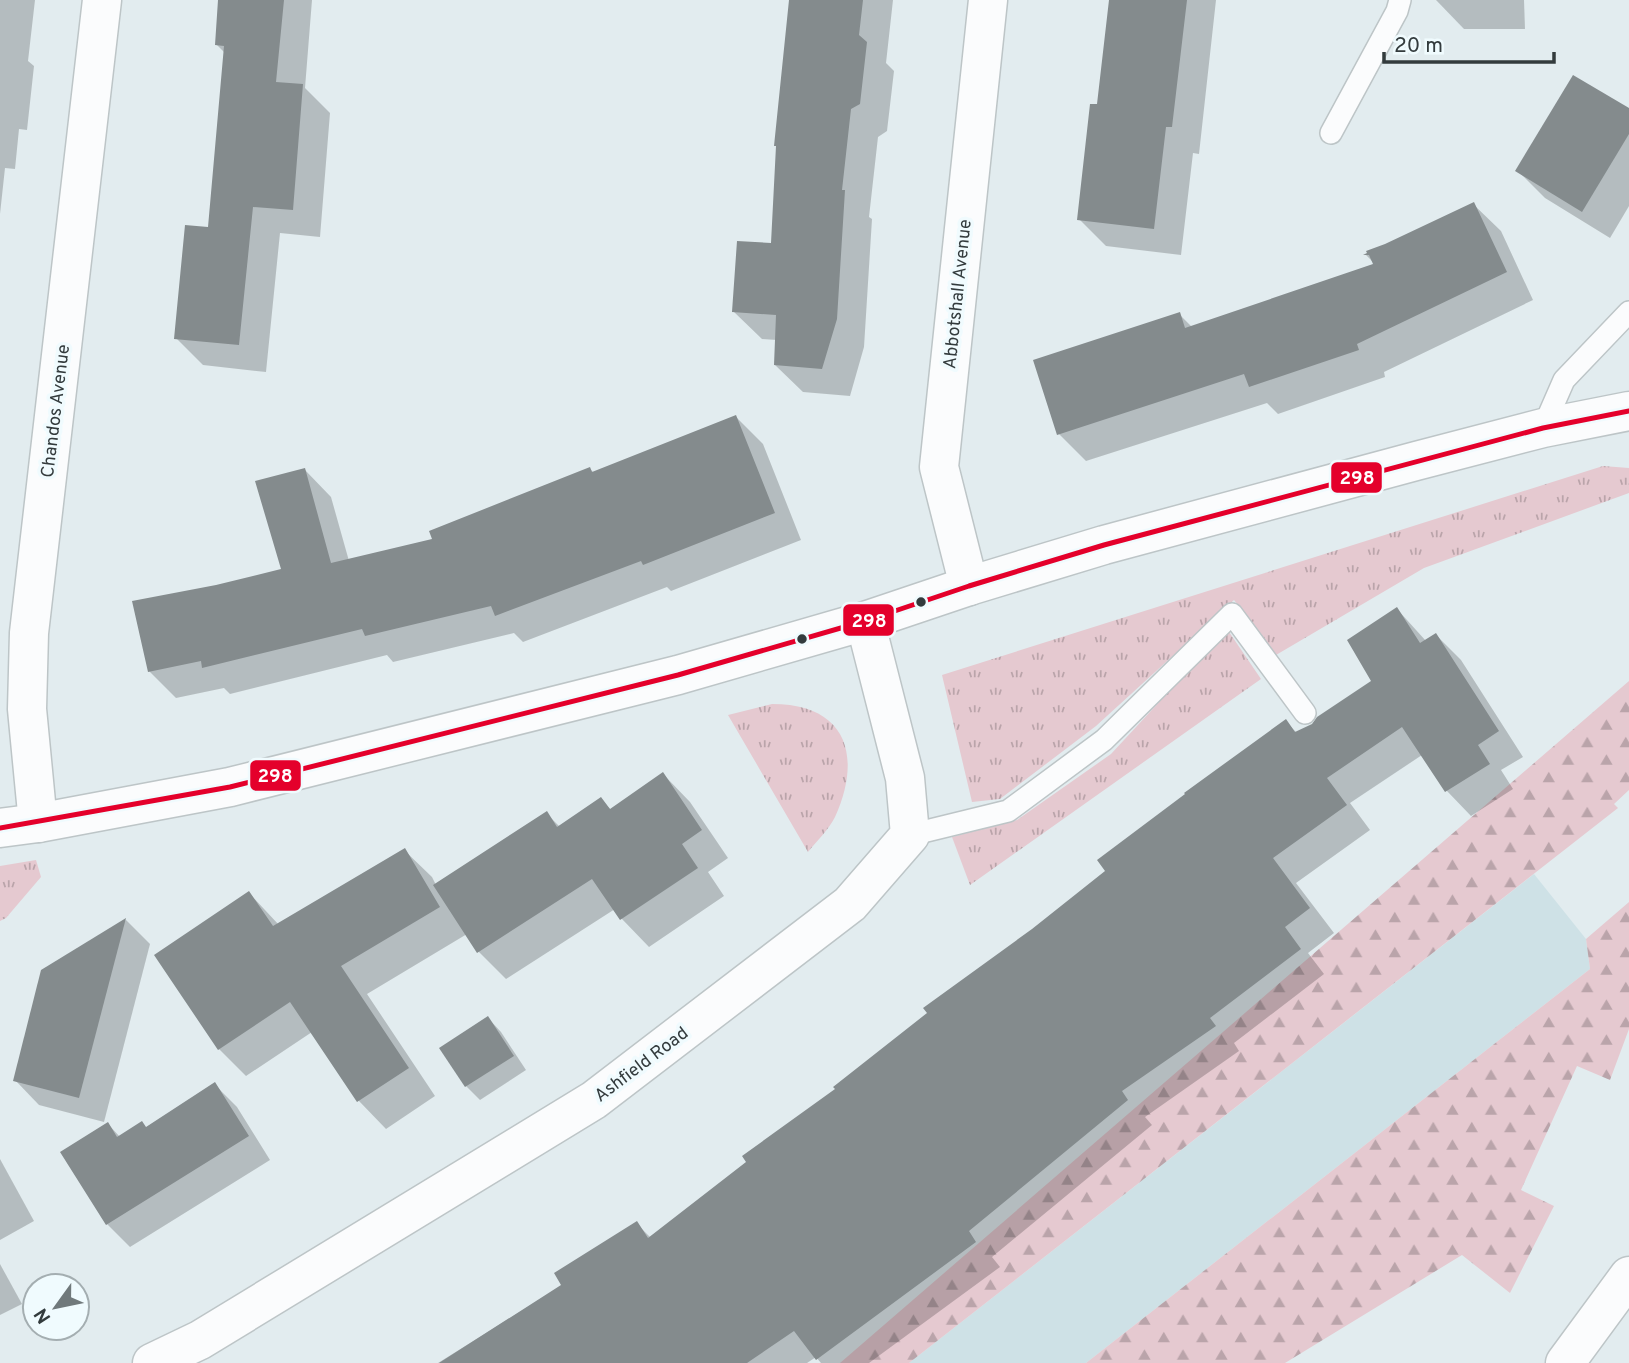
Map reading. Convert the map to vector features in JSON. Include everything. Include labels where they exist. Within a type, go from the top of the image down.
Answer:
[{"type":"street","name":"Chandos Avenue","points":[[38,823],[27,709],[29,633],[102,0]]},
{"type":"street","name":"Abbotshall Avenue","points":[[969,586],[939,467],[988,0]]},
{"type":"street","points":[[0,828],[230,788],[678,675],[864,621],[1104,545],[1543,428],[1629,411]]},
{"type":"street","points":[[864,621],[905,778],[910,835]]},
{"type":"street","name":"Ashfield Road","points":[[152,1363],[200,1340],[594,1100],[850,904],[910,835]]},
{"type":"street","points":[[1565,1363],[1629,1276]]},
{"type":"lane","points":[[1331,133],[1397,11],[1400,0]]},
{"type":"lane","points":[[1543,428],[1564,380],[1629,312]]},
{"type":"lane","points":[[910,835],[1008,811],[1104,740],[1232,614],[1305,713]]},
{"type":"shaded area","points":[[1534,874],[1586,939],[1590,969],[1086,1363],[909,1363]]},
{"type":"green space","points":[[1603,466],[1629,468],[1629,493],[1424,568],[1276,655],[1234,600],[1096,726],[1000,799],[972,802],[942,675]]},
{"type":"green space","points":[[1227,629],[1261,679],[970,885],[952,837],[1017,820],[1111,754]]},
{"type":"green space","points":[[1629,681],[1629,790],[1614,804],[1618,808],[909,1363],[840,1363]]},
{"type":"green space","points":[[772,704],[797,706],[817,713],[832,723],[842,737],[847,754],[843,794],[835,817],[808,852],[728,715]]},
{"type":"green space","points":[[36,860],[41,877],[6,918],[0,921],[0,866]]},
{"type":"green space","points":[[1629,902],[1629,1029],[1610,1080],[1577,1066],[1521,1190],[1554,1206],[1510,1293],[1462,1255],[1285,1363],[1086,1363],[1590,969],[1586,939]]},
{"type":"building","points":[[218,0],[284,0],[276,82],[303,84],[293,210],[253,207],[239,345],[174,339],[185,225],[208,227],[224,46],[215,45]]},
{"type":"building","points":[[789,0],[863,0],[859,35],[867,42],[860,104],[851,109],[842,190],[845,190],[837,319],[822,369],[774,365],[776,315],[732,312],[737,241],[771,243],[774,146]]},
{"type":"building","points":[[1109,0],[1187,0],[1172,127],[1166,127],[1154,229],[1077,220],[1090,104],[1097,104]]},
{"type":"building","points":[[1573,75],[1629,108],[1629,134],[1582,212],[1515,171]]},
{"type":"building","points":[[1474,202],[1507,272],[1357,344],[1359,350],[1249,387],[1244,374],[1057,435],[1033,360],[1180,312],[1185,328],[1373,264],[1369,255],[1363,255],[1366,251]]},
{"type":"building","points":[[736,415],[775,513],[643,565],[641,561],[495,616],[491,606],[365,636],[362,629],[202,668],[201,661],[148,672],[132,601],[281,569],[255,481],[305,468],[331,563],[432,539],[429,531],[590,467],[592,472]]},
{"type":"building","points":[[1397,607],[1420,643],[1436,633],[1499,731],[1478,745],[1490,764],[1445,792],[1402,727],[1327,778],[1347,805],[1273,858],[1310,908],[1285,927],[1301,949],[1210,1018],[1216,1026],[1122,1091],[1128,1100],[969,1231],[976,1242],[816,1360],[794,1331],[747,1363],[439,1363],[561,1285],[554,1273],[637,1221],[648,1238],[746,1162],[742,1156],[835,1089],[833,1087],[927,1013],[923,1008],[1032,929],[1105,871],[1097,860],[1286,719],[1295,732],[1312,724],[1317,717],[1371,681],[1347,640]]},
{"type":"building","points":[[663,772],[702,830],[682,844],[698,868],[620,920],[592,879],[477,953],[433,885],[547,811],[557,827],[601,797],[610,809]]},
{"type":"building","points":[[405,848],[440,907],[341,966],[409,1068],[357,1102],[290,1002],[218,1050],[154,955],[249,891],[273,926]]},
{"type":"building","points":[[126,918],[79,1098],[13,1081],[41,970]]},
{"type":"building","points":[[488,1016],[514,1056],[465,1087],[439,1048]]},
{"type":"building","points":[[215,1082],[249,1136],[106,1225],[60,1152],[108,1122],[117,1137],[142,1121],[146,1127]]},
{"type":"transit line","name":"298","points":[[0,828],[230,787],[678,675],[865,621],[1104,545],[1543,428],[1629,411]]}]
